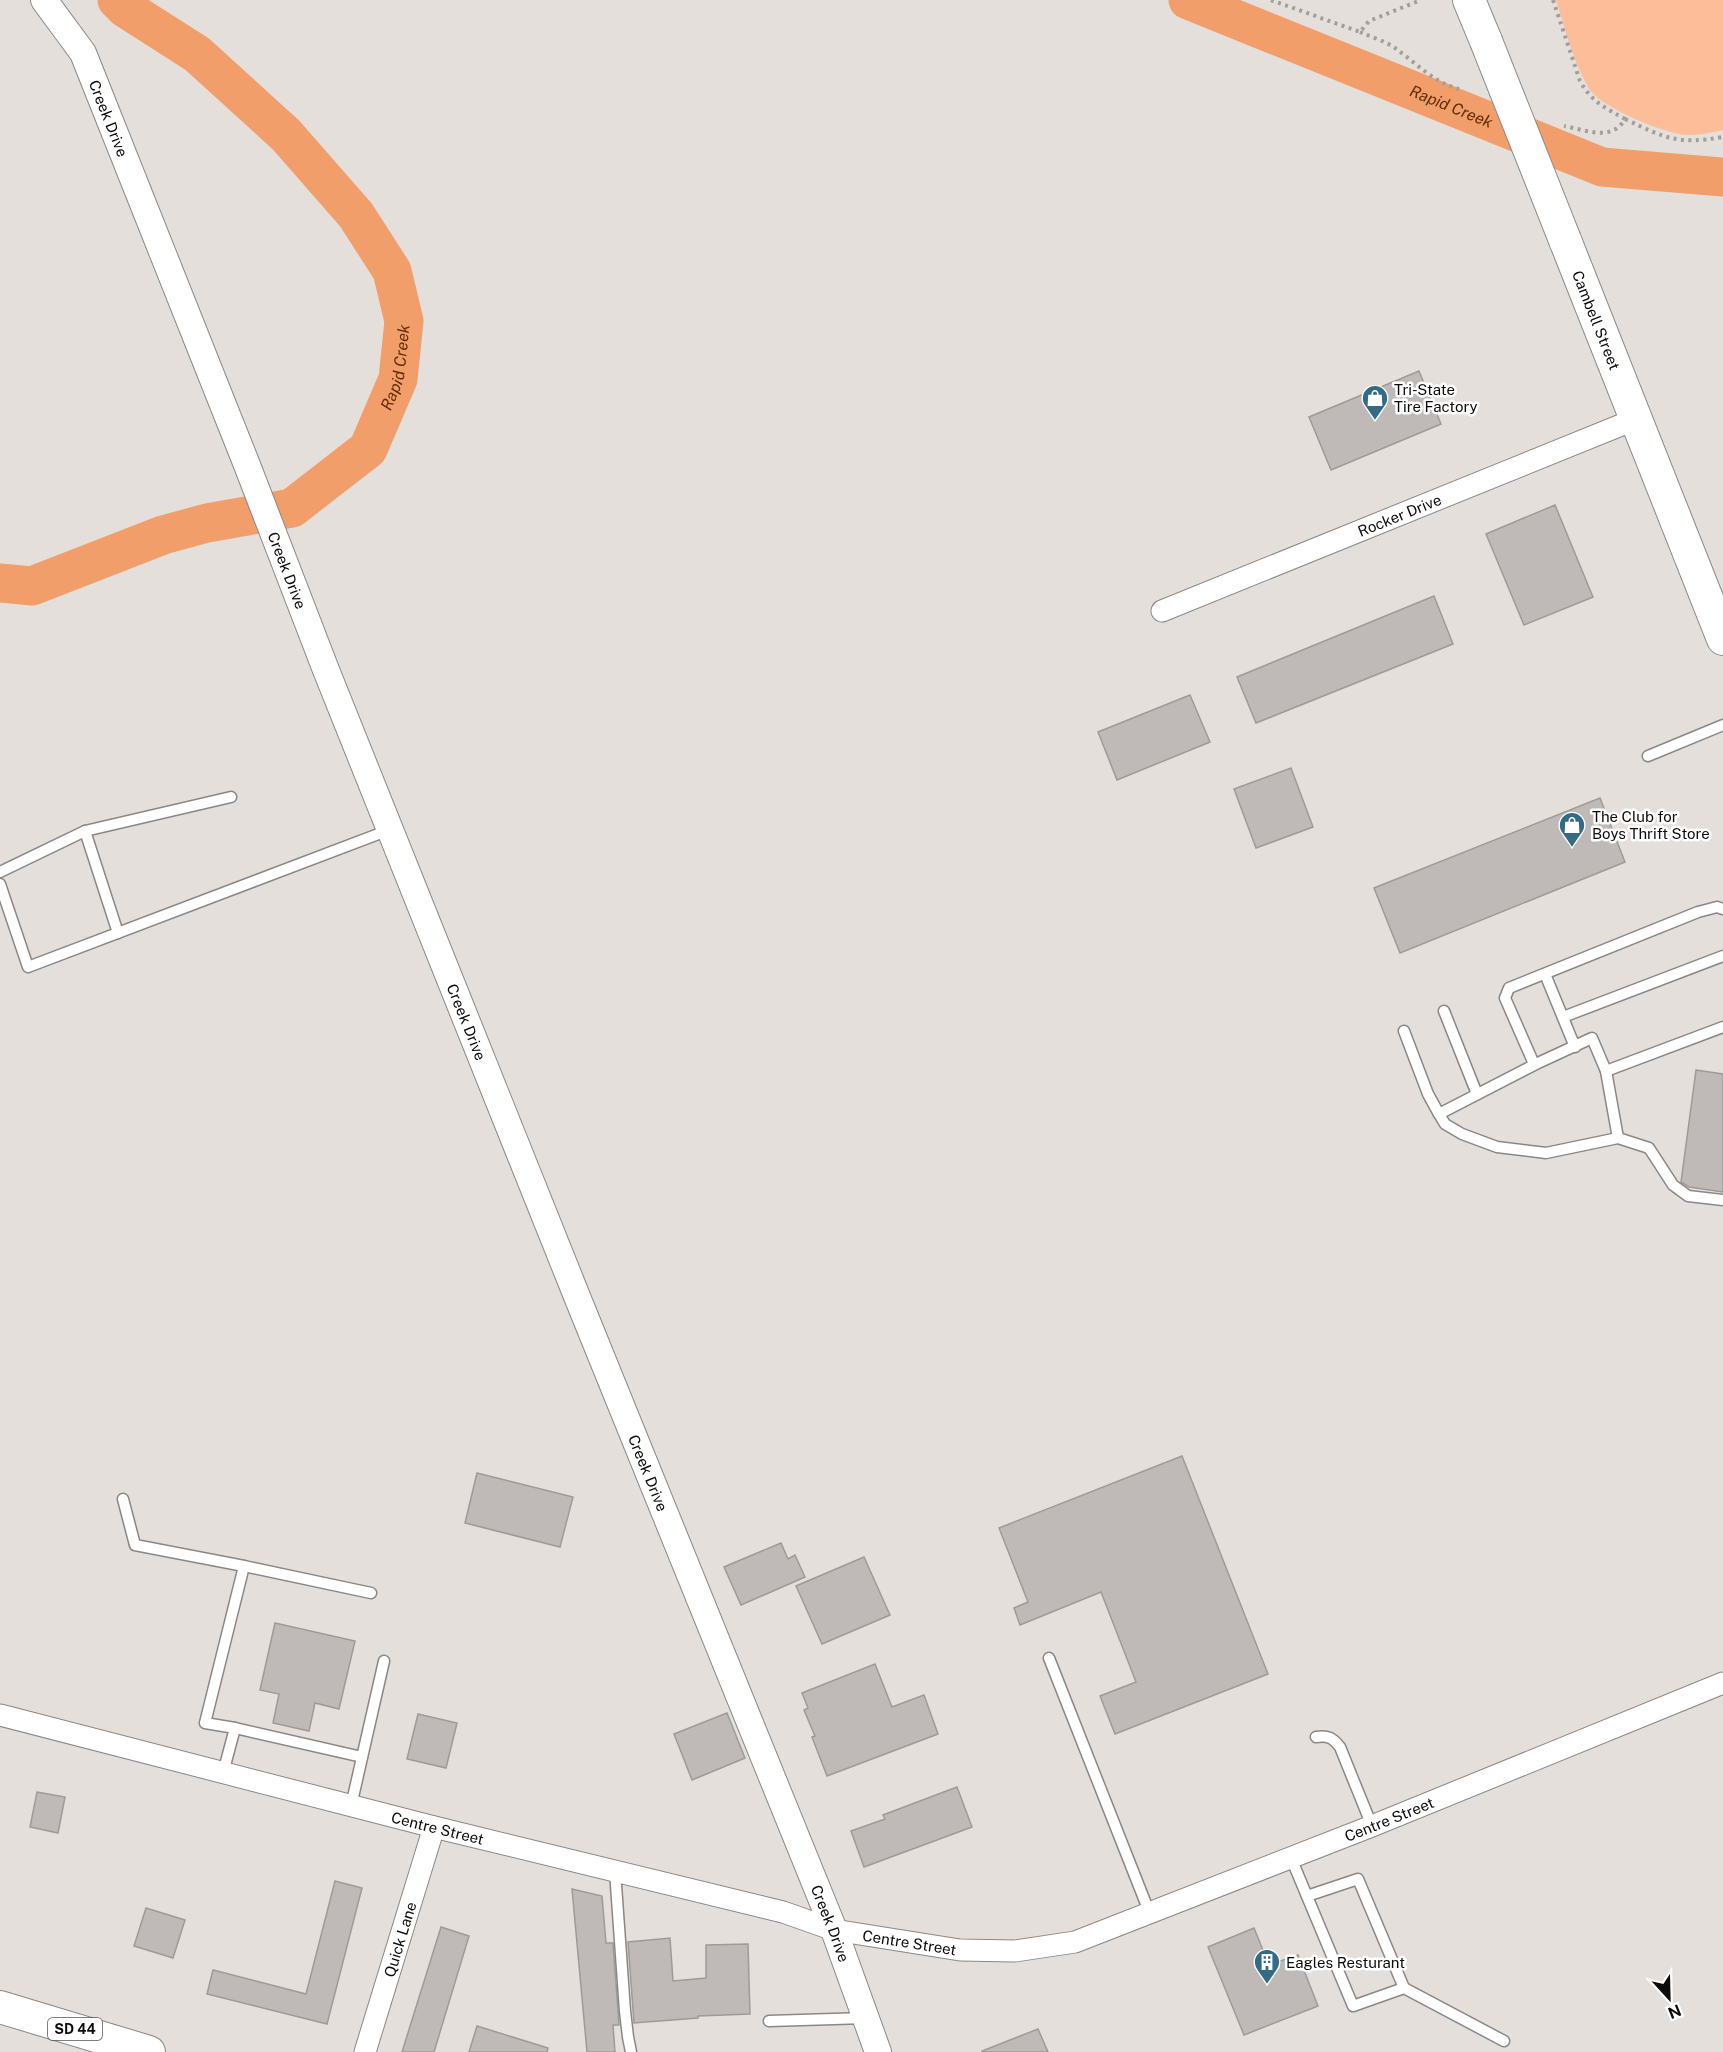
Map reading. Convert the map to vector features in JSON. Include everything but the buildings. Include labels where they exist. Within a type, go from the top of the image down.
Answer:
[{"type":"main road","name":"Cambell Street","points":[[1469,0],[1636,418],[1714,594],[1723,639]]},
{"type":"main road","name":"SD 44","points":[[0,2007],[116,2047],[149,2052]]},
{"type":"street","name":"Creek Drive","points":[[44,0],[83,53],[389,830],[834,1930],[878,2052]]},
{"type":"street","name":"Rocker Drive","points":[[1162,610],[1636,418]]},
{"type":"street","name":"Centre Street","points":[[0,1715],[351,1806],[783,1912],[834,1930],[960,1950],[1015,1951],[1075,1942],[1150,1914],[1723,1683]]},
{"type":"street","name":"Quick Lane","points":[[365,2052],[435,1827]]},
{"type":"lane","points":[[1648,756],[1723,725]]},
{"type":"lane","points":[[0,872],[85,831],[231,797]]},
{"type":"lane","points":[[0,884],[28,967],[389,830]]},
{"type":"lane","points":[[85,831],[118,933]]},
{"type":"lane","points":[[1534,1064],[1505,998],[1509,988],[1698,912],[1717,907],[1723,909]]},
{"type":"lane","points":[[1563,1017],[1723,956]]},
{"type":"lane","points":[[1545,974],[1575,1047]]},
{"type":"lane","points":[[1444,1011],[1478,1094]]},
{"type":"lane","points":[[1605,1071],[1723,1027]]},
{"type":"lane","points":[[1404,1031],[1428,1094],[1439,1114],[1445,1124],[1462,1134],[1497,1147],[1546,1153],[1618,1138],[1649,1148],[1673,1185],[1688,1196],[1723,1200]]},
{"type":"lane","points":[[1439,1114],[1534,1064],[1592,1038],[1605,1071],[1618,1138]]},
{"type":"lane","points":[[123,1499],[135,1545],[371,1593]]},
{"type":"lane","points":[[244,1566],[204,1723],[235,1728],[362,1758]]},
{"type":"lane","points":[[1049,1658],[1150,1914]]},
{"type":"lane","points":[[351,1806],[384,1660]]},
{"type":"lane","points":[[223,1773],[235,1728]]},
{"type":"lane","points":[[1316,1737],[1325,1736],[1334,1739],[1340,1747],[1372,1826]]},
{"type":"lane","points":[[1291,1858],[1353,2006],[1404,1988]]},
{"type":"lane","points":[[615,1871],[626,2020],[632,2052]]},
{"type":"lane","points":[[1307,1896],[1358,1879],[1404,1988],[1504,2041]]},
{"type":"lane","points":[[769,2021],[866,2018]]},
{"type":"path","points":[[1271,0],[1360,32],[1393,47],[1441,82],[1459,89]]},
{"type":"path","points":[[1360,32],[1369,21],[1421,0]]},
{"type":"path","points":[[1553,0],[1580,81],[1587,93],[1604,108],[1663,137],[1689,141],[1723,137]]},
{"type":"path","points":[[1564,126],[1602,133],[1613,132],[1625,118]]},
{"type":"shaded area","points":[[1556,0],[1723,0],[1723,130],[1695,135],[1676,133],[1632,118],[1594,95],[1578,66]]},
{"type":"waterway","name":"Rapid Creek","points":[[0,583],[32,586],[163,535],[207,523],[292,508],[368,449],[398,379],[404,321],[392,271],[356,215],[286,135],[197,54],[125,8],[117,0]]},
{"type":"waterway","name":"Rapid Creek","points":[[1188,0],[1602,167],[1723,177]]},
{"type":"place","name":"Tri-State Tire Factory","points":[[1375,421]]},
{"type":"place","name":"The Club for Boys Thrift Store","points":[[1572,848]]},
{"type":"place","name":"Eagles Resturant","points":[[1267,1985]]}]
